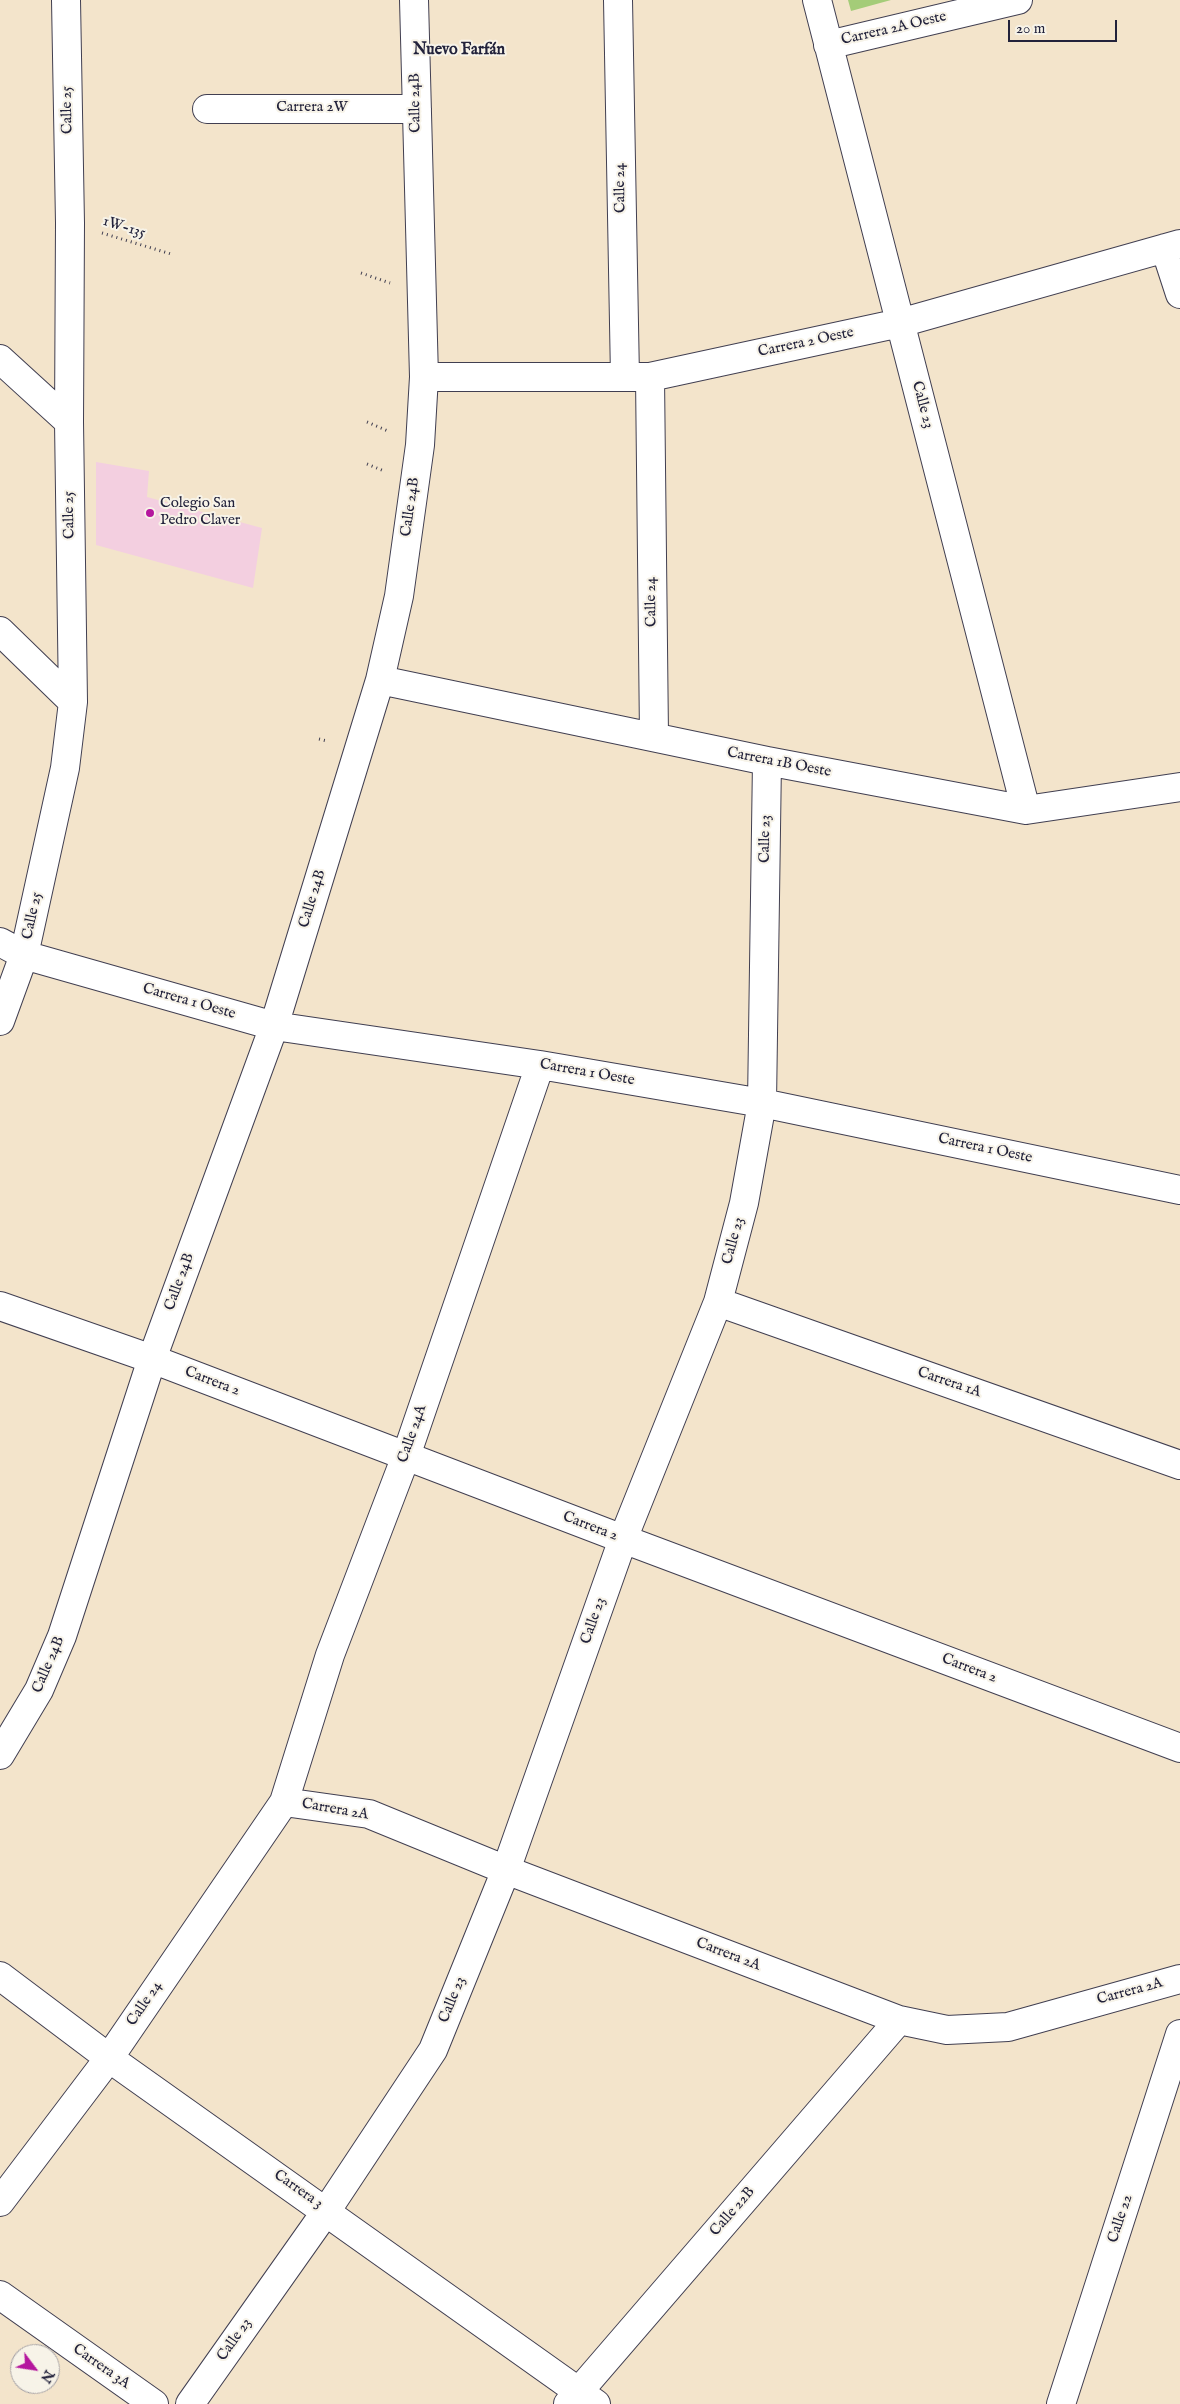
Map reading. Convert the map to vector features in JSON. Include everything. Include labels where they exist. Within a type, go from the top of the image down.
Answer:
[{"type":"street","name":"Calle 25","points":[[0,1021],[24,956],[65,768],[73,702],[69,422],[70,223],[66,0]]},
{"type":"street","name":"Calle 24B","points":[[0,1755],[39,1690],[62,1636],[152,1359],[274,1026],[380,680],[399,596],[420,445],[424,377],[414,0]]},
{"type":"street","name":"Calle 24","points":[[618,0],[638,377],[654,736]]},
{"type":"street","name":"Calle 23","points":[[816,0],[1026,810]]},
{"type":"street","name":"Carrera 2A Oeste","points":[[828,45],[1018,0]]},
{"type":"street","name":"Carrera 2W","points":[[207,109],[417,109]]},
{"type":"street","name":"Carrera 2 Oeste","points":[[424,377],[638,377],[900,323],[1172,246]]},
{"type":"street","points":[[1172,246],[1180,294]]},
{"type":"street","points":[[0,359],[69,422]]},
{"type":"street","points":[[0,631],[73,702]]},
{"type":"street","name":"Carrera 1B Oeste","points":[[380,680],[767,761],[1026,810],[1180,787]]},
{"type":"street","name":"Calle 23","points":[[190,2404],[327,2210],[433,2050],[506,1870],[623,1539],[718,1302],[744,1203],[762,1102],[767,761]]},
{"type":"street","name":"Carrera 1 Oeste","points":[[0,942],[24,956],[274,1026],[540,1065],[762,1102],[1180,1190]]},
{"type":"street","name":"Calle 24A","points":[[284,1802],[330,1655],[406,1456],[540,1065]]},
{"type":"street","name":"Carrera 1A","points":[[718,1302],[1180,1465]]},
{"type":"street","name":"Carrera 2","points":[[0,1306],[152,1359],[623,1539],[1180,1748]]},
{"type":"street","name":"Calle 24","points":[[0,2202],[109,2058],[284,1802]]},
{"type":"street","name":"Carrera 2A","points":[[284,1802],[369,1814],[506,1870],[898,2020],[947,2030],[1008,2027],[1180,1979]]},
{"type":"street","name":"Carrera 3","points":[[0,1976],[109,2058],[327,2210],[580,2400]]},
{"type":"street","name":"Calle 22B","points":[[580,2400],[898,2020]]},
{"type":"street","name":"Calle 22","points":[[1061,2404],[1180,2034]]},
{"type":"street","name":"Carrera 3A","points":[[0,2295],[154,2404]]},
{"type":"path","name":"1W-135","points":[[70,223],[171,254]]},
{"type":"shaded area","name":"Colegio San Pedro Claver","points":[[96,462],[149,471],[147,497],[262,528],[253,588],[96,545]]},
{"type":"green space","points":[[848,0],[891,0],[851,11]]},
{"type":"place","name":"Colegio San Pedro Claver","points":[[150,513]]},
{"type":"district","name":"Nuevo Farfán","points":[[459,51]]}]
